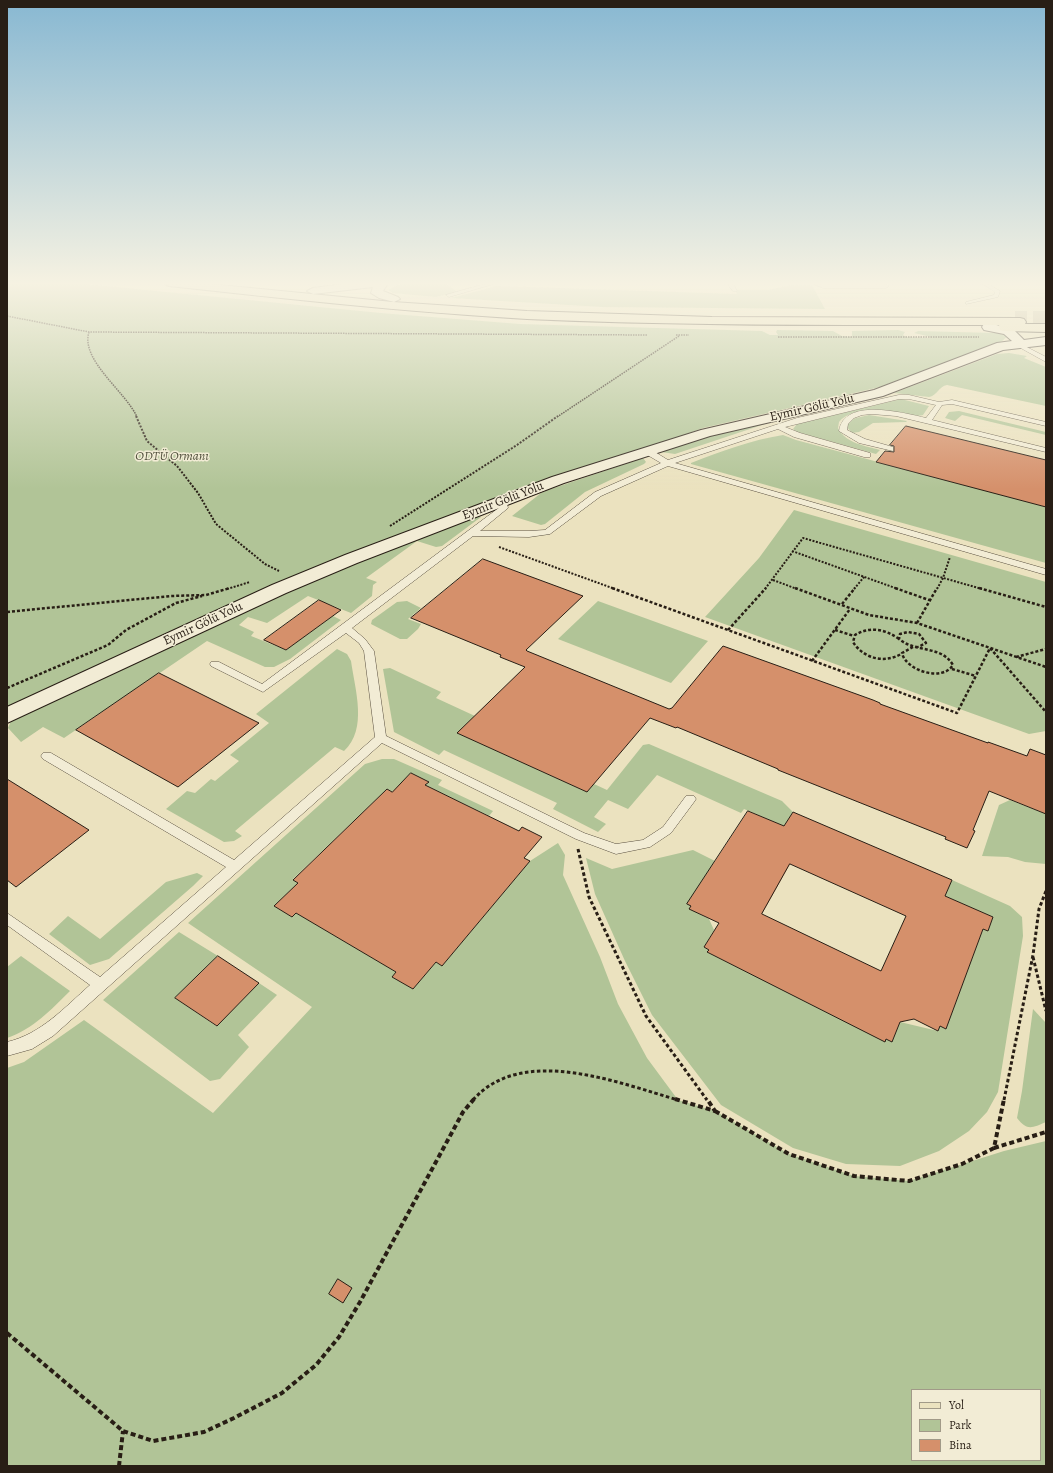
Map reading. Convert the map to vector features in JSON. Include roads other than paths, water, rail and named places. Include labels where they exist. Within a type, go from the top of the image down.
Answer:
[{"type":"street","name":"Eymir Gölü Yolu","points":[[7,716],[89,676],[279,589],[358,556],[558,480],[712,431],[878,393],[984,352]]},
{"type":"lane","points":[[1032,352],[1046,360]]},
{"type":"lane","points":[[471,534],[539,534],[547,532],[598,494],[667,463],[800,420],[899,397],[909,397],[940,404],[944,402],[952,402],[1046,424]]},
{"type":"lane","points":[[928,421],[940,404]]},
{"type":"lane","points":[[890,449],[854,438],[844,431],[844,423],[856,415],[878,412],[895,414],[1046,450]]},
{"type":"lane","points":[[779,427],[797,435],[867,455]]},
{"type":"lane","points":[[647,451],[667,463],[1046,572]]},
{"type":"lane","points":[[215,664],[263,688],[471,534],[504,508],[503,501]]},
{"type":"lane","points":[[346,628],[362,641],[369,652],[381,738]]},
{"type":"lane","points":[[381,738],[580,836],[616,849],[646,844],[667,830],[690,799]]},
{"type":"lane","points":[[7,1050],[27,1044],[48,1031],[381,738]]},
{"type":"lane","points":[[47,756],[235,866]]},
{"type":"lane","points":[[7,918],[101,985]]},
{"type":"park label","name":"ODTÜ Ormanı","points":[[172,457]]}]
